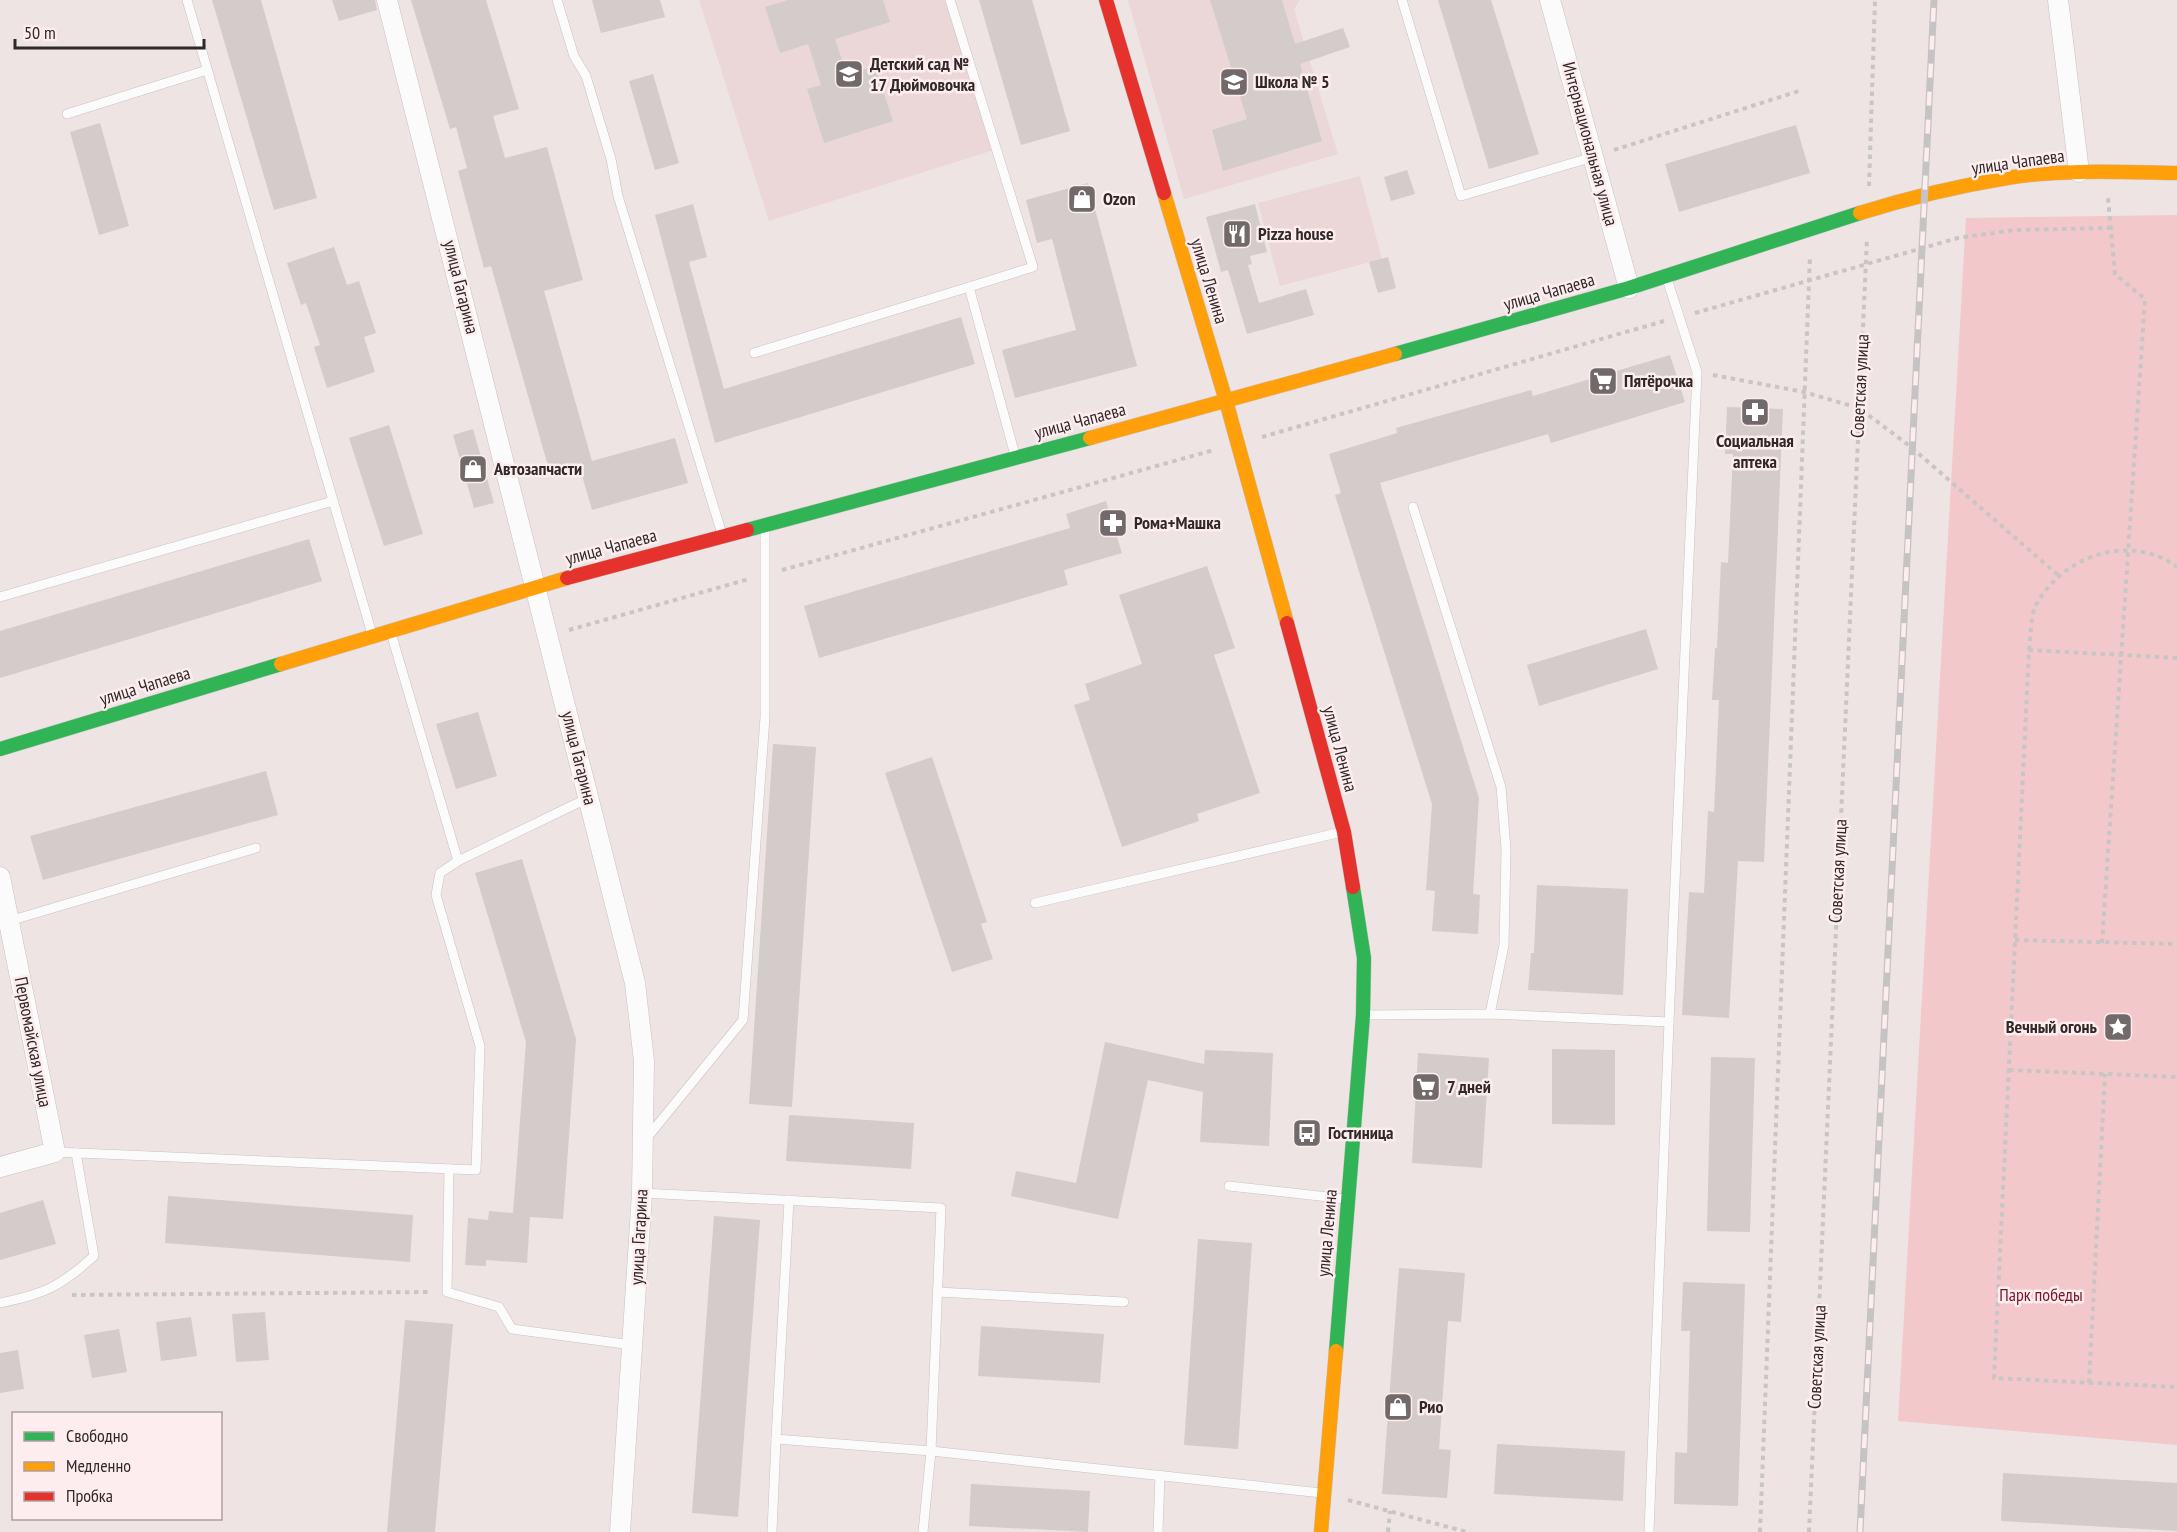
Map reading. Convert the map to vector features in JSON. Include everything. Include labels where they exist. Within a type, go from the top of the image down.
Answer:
[{"type":"main road","name":"улица Ленина","points":[[1106,0],[1226,401],[1344,832],[1364,958],[1363,1015],[1321,1532]]},
{"type":"main road","name":"улица Чапаева","points":[[0,749],[537,586],[1226,401],[1629,288],[1811,231],[1868,210],[2008,178],[2079,172],[2177,173]]},
{"type":"street","name":"улица Гагарина","points":[[387,0],[537,586],[635,983],[644,1061],[642,1193],[620,1532]]},
{"type":"street","name":"Интернациональная улица","points":[[1550,0],[1629,288]]},
{"type":"street","points":[[2058,0],[2079,172]]},
{"type":"street","name":"Первомайская улица","points":[[0,877],[55,1152]]},
{"type":"street","points":[[0,1167],[55,1152]]},
{"type":"lane","points":[[187,0],[372,636]]},
{"type":"lane","points":[[557,0],[574,56],[586,76],[611,159],[618,196],[723,536]]},
{"type":"lane","points":[[754,353],[1033,267],[950,0]]},
{"type":"lane","points":[[1402,0],[1461,196],[1593,157]]},
{"type":"lane","points":[[68,114],[207,70]]},
{"type":"lane","points":[[1649,1532],[1697,372],[1667,276]]},
{"type":"lane","points":[[969,287],[1015,458]]},
{"type":"lane","points":[[0,597],[333,501]]},
{"type":"lane","points":[[1413,507],[1501,787],[1506,849],[1504,945],[1490,1014]]},
{"type":"lane","points":[[642,1143],[743,1020],[765,717],[765,525]]},
{"type":"lane","points":[[390,630],[458,861]]},
{"type":"lane","points":[[55,1152],[476,1170],[480,1046],[436,895],[440,873],[458,861],[588,798]]},
{"type":"lane","points":[[1035,903],[1344,832]]},
{"type":"lane","points":[[9,921],[256,848]]},
{"type":"lane","points":[[1363,1015],[1490,1014],[1669,1022]]},
{"type":"lane","points":[[0,1303],[39,1295],[72,1276],[94,1256],[76,1153]]},
{"type":"lane","points":[[449,1169],[447,1292],[499,1308],[512,1329],[632,1345]]},
{"type":"lane","points":[[1229,1186],[1348,1199]]},
{"type":"lane","points":[[642,1193],[941,1208],[931,1451],[923,1532]]},
{"type":"lane","points":[[772,1532],[789,1200]]},
{"type":"lane","points":[[938,1292],[1124,1302]]},
{"type":"lane","points":[[776,1439],[931,1451],[1324,1493]]},
{"type":"lane","points":[[1158,1532],[1160,1475]]},
{"type":"path","name":"Советская улица","points":[[1809,1532],[1866,265],[1875,0]]},
{"type":"path","points":[[1593,157],[1799,90]]},
{"type":"path","points":[[2102,943],[2145,299],[2115,274],[2105,172]]},
{"type":"path","points":[[549,636],[1238,444],[1958,238],[2014,230],[2112,228]]},
{"type":"path","points":[[1760,1532],[1811,231]]},
{"type":"path","points":[[1697,372],[1804,392],[1859,408],[1911,447],[2058,575]]},
{"type":"path","points":[[2177,567],[2166,559],[2129,550],[2091,555],[2058,575],[2035,607],[2029,650],[1994,1378],[2177,1387]]},
{"type":"path","points":[[2029,650],[2177,658]]},
{"type":"path","points":[[2015,940],[2177,945]]},
{"type":"path","points":[[2009,1070],[2177,1077]]},
{"type":"path","points":[[2089,1383],[2105,1074]]},
{"type":"path","points":[[39,1295],[447,1292]]},
{"type":"path","points":[[1324,1493],[1467,1532]]},
{"type":"path","points":[[1388,1532],[1390,1511]]},
{"type":"shaded area","name":"Детский сад № 17 Дюймовочка","points":[[699,0],[951,0],[1000,148],[769,221]]},
{"type":"shaded area","name":"Школа № 5","points":[[1128,0],[1300,0],[1294,9],[1338,154],[1184,199]]},
{"type":"shaded area","points":[[1360,176],[1382,259],[1280,286],[1258,203]]},
{"type":"green space","name":"Парк победы","points":[[2177,215],[2177,1445],[1898,1421],[1966,218]]},
{"type":"building","points":[[212,0],[261,0],[317,198],[274,210]]},
{"type":"building","points":[[332,0],[375,0],[377,10],[339,21]]},
{"type":"building","points":[[411,0],[486,0],[519,109],[493,116],[505,158],[547,147],[583,280],[544,291],[592,461],[675,438],[688,483],[592,510],[579,465],[550,473],[491,266],[484,268],[458,171],[467,168],[456,127],[450,129]]},
{"type":"building","points":[[592,0],[660,0],[665,17],[601,33]]},
{"type":"building","points":[[788,0],[883,0],[890,22],[835,39],[847,75],[875,66],[893,121],[824,143],[807,89],[821,85],[808,44],[780,53],[765,7]]},
{"type":"building","points":[[979,0],[1032,0],[1070,131],[1021,145]]},
{"type":"building","points":[[1210,0],[1282,0],[1295,44],[1343,28],[1350,47],[1300,64],[1322,141],[1223,171],[1212,130],[1247,119]]},
{"type":"building","points":[[1438,0],[1491,0],[1539,154],[1489,169]]},
{"type":"building","points":[[653,74],[679,163],[655,170],[629,81]]},
{"type":"building","points":[[100,123],[129,226],[99,235],[70,132]]},
{"type":"building","points":[[1796,125],[1810,173],[1679,212],[1665,164]]},
{"type":"building","points":[[1407,170],[1415,194],[1391,201],[1384,177]]},
{"type":"building","points":[[1088,183],[1137,366],[1015,398],[1002,350],[1076,330],[1052,239],[1037,243],[1026,200]]},
{"type":"building","points":[[693,204],[707,257],[689,262],[724,389],[961,317],[975,364],[715,443],[655,215]]},
{"type":"building","points":[[1255,204],[1267,252],[1250,256],[1252,264],[1248,265],[1259,303],[1306,289],[1314,315],[1247,334],[1228,270],[1221,272],[1206,217]]},
{"type":"building","points":[[334,247],[347,285],[359,281],[376,333],[364,337],[375,372],[327,388],[314,347],[320,345],[306,303],[301,305],[287,263]]},
{"type":"building","points":[[1388,257],[1396,288],[1378,293],[1369,262]]},
{"type":"building","points":[[1670,355],[1685,402],[1551,443],[1548,434],[1380,483],[1479,798],[1473,894],[1480,895],[1478,934],[1432,931],[1435,891],[1426,890],[1432,804],[1335,495],[1341,493],[1329,454],[1397,433],[1396,428],[1531,390],[1533,396]]},
{"type":"building","points":[[1727,407],[1783,409],[1764,862],[1738,861],[1729,1018],[1682,1015],[1689,892],[1704,893],[1708,811],[1714,812],[1719,700],[1712,700],[1721,562],[1728,563],[1733,454],[1725,454]]},
{"type":"building","points":[[389,425],[423,534],[384,546],[349,438]]},
{"type":"building","name":"Автозапчасти","points":[[473,429],[494,503],[474,508],[453,435]]},
{"type":"building","points":[[1106,501],[1122,553],[1064,570],[1068,585],[819,658],[804,606],[1070,528],[1066,514]]},
{"type":"building","points":[[309,539],[322,581],[0,678],[0,631]]},
{"type":"building","points":[[1207,566],[1235,648],[1214,655],[1260,793],[1197,814],[1199,821],[1122,847],[1074,705],[1090,700],[1085,684],[1142,664],[1119,595]]},
{"type":"building","points":[[1646,629],[1658,669],[1539,706],[1527,665]]},
{"type":"building","points":[[478,712],[497,776],[456,789],[436,724]]},
{"type":"building","points":[[773,744],[816,747],[792,1107],[749,1104]]},
{"type":"building","points":[[932,757],[987,922],[981,924],[993,959],[952,972],[885,773]]},
{"type":"building","points":[[266,771],[278,815],[43,880],[30,836]]},
{"type":"building","points":[[522,859],[576,1039],[563,1219],[530,1217],[527,1263],[486,1260],[486,1266],[465,1265],[468,1218],[488,1220],[489,1211],[513,1213],[526,1042],[475,873]]},
{"type":"building","points":[[1537,885],[1628,889],[1623,995],[1528,990],[1531,953],[1534,953]]},
{"type":"building","points":[[1105,1042],[1204,1064],[1205,1050],[1273,1053],[1269,1146],[1200,1142],[1203,1092],[1148,1080],[1118,1219],[1011,1196],[1016,1171],[1076,1183]]},
{"type":"building","points":[[1552,1049],[1615,1050],[1615,1125],[1552,1124]]},
{"type":"building","points":[[1418,1053],[1489,1058],[1482,1168],[1412,1163]]},
{"type":"building","points":[[1711,1057],[1755,1058],[1750,1232],[1707,1231]]},
{"type":"building","points":[[789,1115],[914,1123],[911,1169],[786,1161]]},
{"type":"building","points":[[168,1196],[413,1215],[410,1262],[165,1243]]},
{"type":"building","points":[[43,1200],[56,1244],[0,1260],[0,1213]]},
{"type":"building","points":[[714,1216],[760,1220],[738,1517],[692,1513]]},
{"type":"building","points":[[1198,1239],[1252,1243],[1238,1449],[1184,1445]]},
{"type":"building","points":[[1399,1268],[1465,1273],[1461,1322],[1448,1321],[1439,1449],[1451,1450],[1447,1498],[1382,1494]]},
{"type":"building","points":[[1683,1282],[1745,1284],[1738,1506],[1674,1504],[1675,1452],[1687,1453],[1690,1331],[1681,1331]]},
{"type":"building","points":[[265,1312],[269,1360],[236,1362],[232,1314]]},
{"type":"building","points":[[191,1317],[197,1356],[161,1361],[156,1322]]},
{"type":"building","points":[[405,1320],[453,1324],[435,1532],[387,1532]]},
{"type":"building","points":[[981,1326],[1104,1334],[1100,1383],[978,1376]]},
{"type":"building","points":[[119,1329],[127,1372],[92,1378],[84,1335]]},
{"type":"building","points":[[18,1350],[24,1389],[0,1393],[0,1353]]},
{"type":"building","points":[[1497,1444],[1625,1451],[1623,1501],[1494,1494]]},
{"type":"building","points":[[2003,1473],[2177,1483],[2177,1531],[2001,1521]]},
{"type":"building","points":[[971,1484],[1090,1491],[1088,1532],[969,1526]]},
{"type":"railway","points":[[1860,1532],[1934,0]]},
{"type":"traffic: fast","points":[[1395,354],[1629,288],[1860,213]]},
{"type":"traffic: fast","points":[[747,530],[1090,438]]},
{"type":"traffic: fast","points":[[0,749],[281,664]]},
{"type":"traffic: fast","points":[[1336,1351],[1363,1015],[1364,958],[1353,887]]},
{"type":"traffic: slow","points":[[1860,213],[1915,197],[2028,175],[2092,172],[2177,173]]},
{"type":"traffic: slow","points":[[1164,193],[1226,401],[1287,623]]},
{"type":"traffic: slow","points":[[1090,438],[1395,354]]},
{"type":"traffic: slow","points":[[281,664],[567,578]]},
{"type":"traffic: slow","points":[[1321,1532],[1336,1351]]},
{"type":"traffic: jam","points":[[1106,0],[1164,193]]},
{"type":"traffic: jam","points":[[567,578],[747,530]]},
{"type":"traffic: jam","points":[[1287,623],[1344,832],[1353,887]]},
{"type":"place","name":"Детский сад № 17 Дюймовочка","points":[[849,74]]},
{"type":"place","name":"Школа № 5","points":[[1234,82]]},
{"type":"place","name":"Ozon","points":[[1082,199]]},
{"type":"place","name":"Pizza house","points":[[1237,234]]},
{"type":"place","name":"Пятёрочка","points":[[1603,381]]},
{"type":"place","name":"Социальная аптека","points":[[1755,412]]},
{"type":"place","name":"Автозапчасти","points":[[473,469]]},
{"type":"place","name":"Рома+Машка","points":[[1113,523]]},
{"type":"place","name":"Вечный огонь","points":[[2118,1027]]},
{"type":"place","name":"7 дней","points":[[1426,1087]]},
{"type":"place","name":"Гостиница","points":[[1307,1133]]},
{"type":"place","name":"Рио","points":[[1398,1407]]}]
